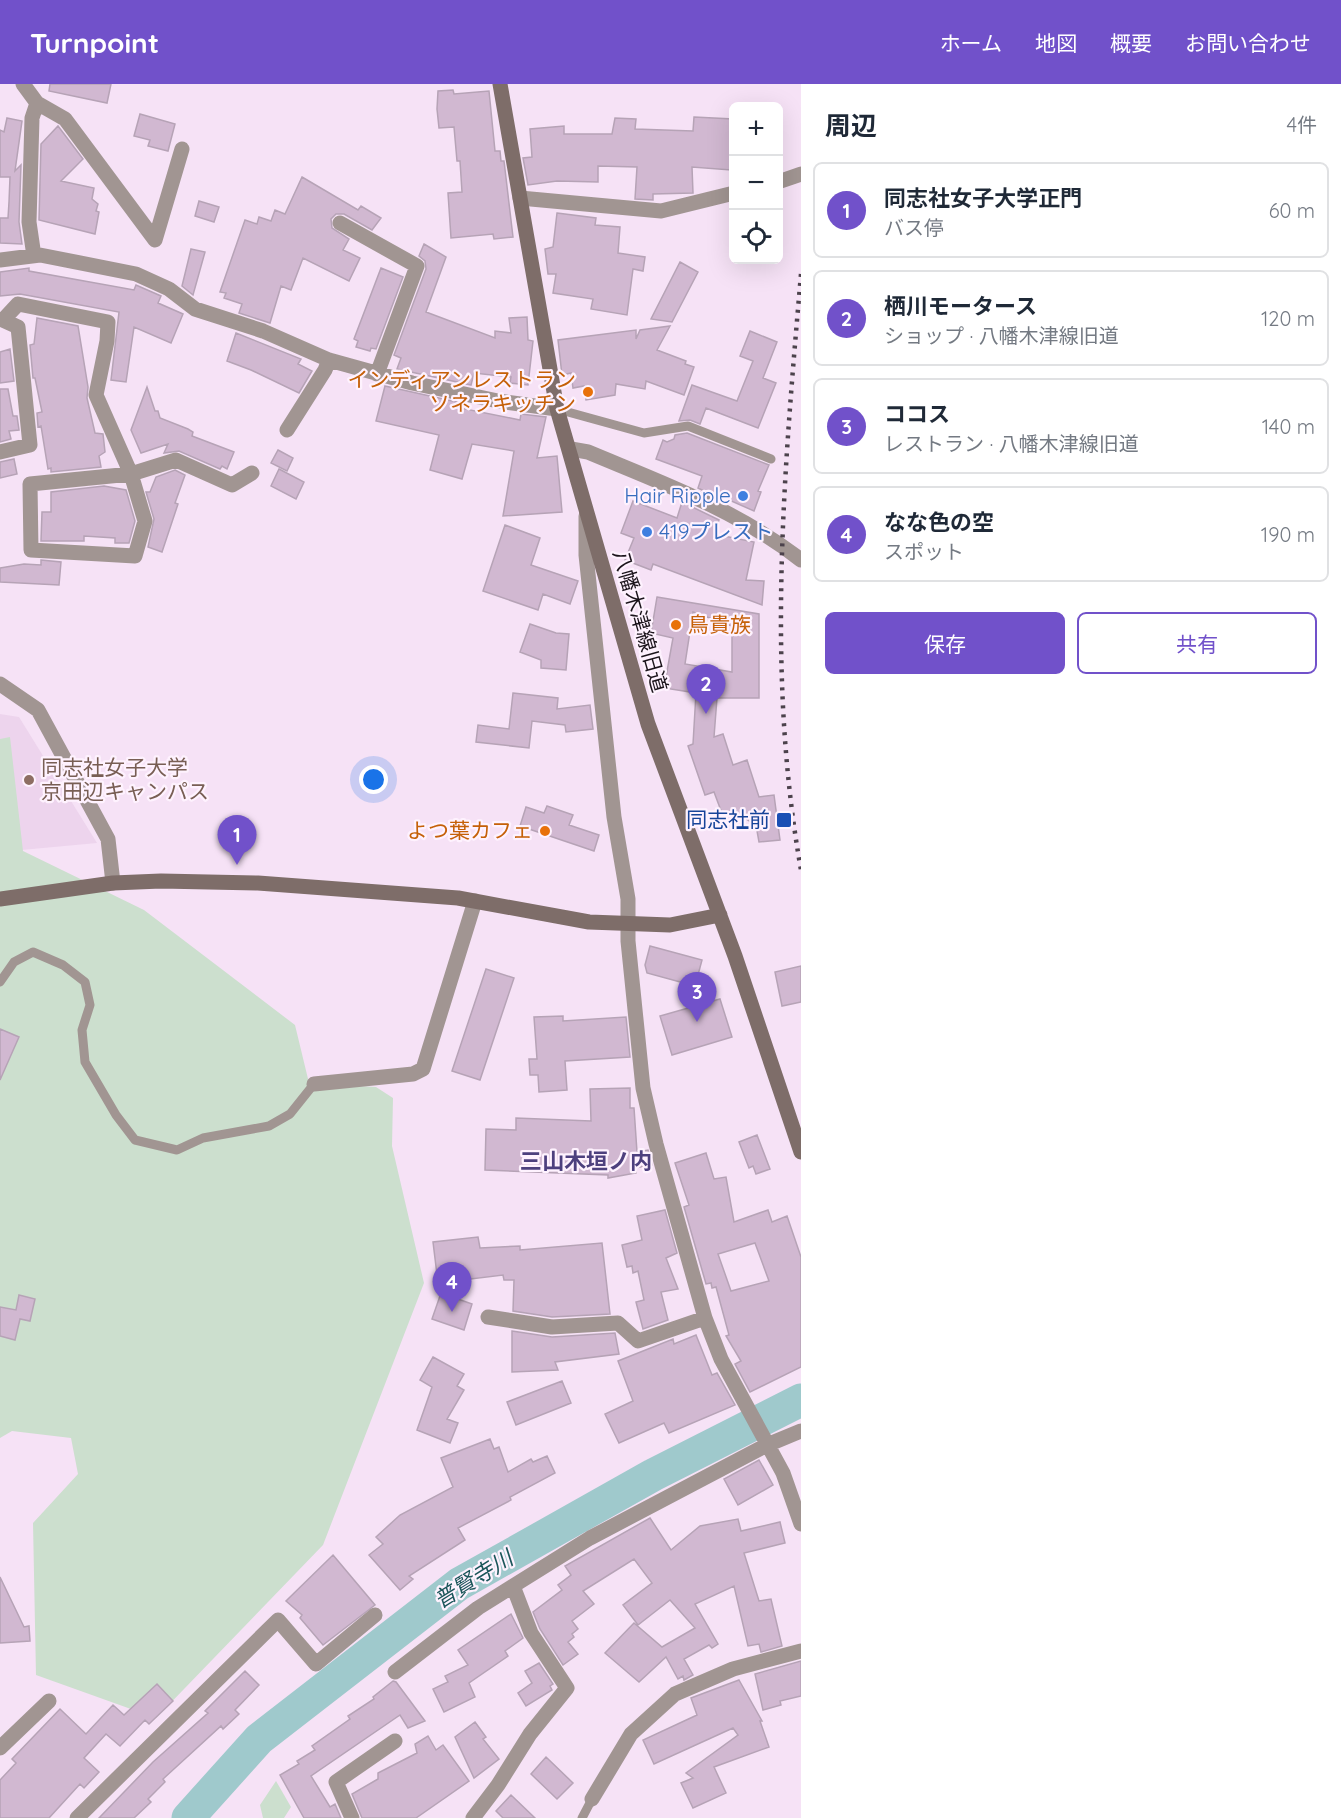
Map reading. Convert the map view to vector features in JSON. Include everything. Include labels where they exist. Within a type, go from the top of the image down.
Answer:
[{"type":"street","points":[[23,84],[37,103],[65,119],[155,240],[182,149]]},
{"type":"street","name":"八幡木津線旧道","points":[[500,84],[557,409],[571,449],[648,724],[720,915],[801,1152]]},
{"type":"street","points":[[34,256],[29,222],[32,118],[37,103]]},
{"type":"street","points":[[783,180],[801,174]]},
{"type":"street","points":[[520,198],[662,211],[729,194]]},
{"type":"street","points":[[340,223],[417,267],[377,374]]},
{"type":"street","points":[[0,260],[34,256],[136,274],[169,289],[195,309],[263,331],[329,360],[377,374],[498,401],[557,409]]},
{"type":"street","points":[[0,452],[30,445],[18,327],[3,320],[18,304],[108,322],[107,341],[96,395],[131,474],[145,520],[135,556],[31,550],[30,484],[131,474],[176,460],[232,485],[252,473]]},
{"type":"street","points":[[287,430],[329,360]]},
{"type":"street","points":[[571,449],[588,452],[728,512],[755,527],[801,560]]},
{"type":"street","points":[[586,507],[586,555],[614,817],[629,924],[628,941],[643,1088],[656,1144],[705,1318],[721,1359],[783,1473],[801,1524]]},
{"type":"street","points":[[0,684],[38,710],[108,839],[113,883]]},
{"type":"street","points":[[0,899],[113,883],[160,881],[258,883],[475,901],[589,921],[629,924],[670,925],[720,915]]},
{"type":"street","points":[[314,1084],[413,1074],[423,1069],[475,901]]},
{"type":"street","points":[[488,1317],[552,1327],[618,1323],[638,1341],[705,1318]]},
{"type":"street","points":[[395,1672],[478,1608],[590,1538],[766,1442],[801,1431]]},
{"type":"street","points":[[473,1818],[498,1785],[530,1734],[567,1688],[531,1633],[513,1586]]},
{"type":"street","points":[[77,1818],[278,1620],[316,1664],[375,1615]]},
{"type":"street","points":[[592,1799],[631,1734],[675,1694],[733,1669],[801,1650]]},
{"type":"street","points":[[0,1748],[49,1701]]},
{"type":"street","points":[[352,1818],[336,1782],[394,1741]]},
{"type":"lane","points":[[557,409],[644,433],[688,426],[771,459]]},
{"type":"lane","points":[[0,982],[14,962],[33,952],[63,965],[85,982],[90,1005],[82,1030],[85,1062],[116,1115],[135,1140],[177,1150],[203,1138],[268,1126],[290,1114],[314,1084]]},
{"type":"lane","points":[[582,1818],[592,1799]]},
{"type":"shaded area","name":"同志社女子大学 京田辺キャンパス","points":[[0,714],[19,717],[97,843],[0,852]]},
{"type":"green space","points":[[10,737],[23,851],[144,910],[295,1025],[309,1083],[376,1087],[393,1098],[392,1146],[424,1283],[323,1545],[156,1718],[36,1675],[33,1523],[78,1474],[71,1438],[12,1431],[0,1438],[0,739]]},
{"type":"green space","points":[[276,1781],[291,1807],[284,1818],[263,1818],[260,1805]]},
{"type":"building","points":[[50,84],[111,84],[107,103],[49,91]]},
{"type":"building","points":[[453,90],[454,94],[489,91],[495,151],[500,151],[501,161],[504,161],[513,237],[494,239],[493,234],[451,238],[448,193],[462,192],[460,161],[457,161],[454,127],[439,128],[437,109],[438,91]]},
{"type":"building","points":[[140,114],[175,124],[168,151],[148,146],[150,140],[134,136]]},
{"type":"building","points":[[694,117],[729,119],[729,170],[692,167],[693,193],[653,194],[653,200],[635,199],[637,167],[598,166],[598,182],[557,181],[528,185],[523,158],[532,157],[530,129],[564,126],[564,134],[612,134],[615,118],[636,119],[635,129],[693,131]]},
{"type":"building","points":[[7,118],[22,121],[15,171],[21,165],[19,222],[22,244],[0,243],[0,218],[8,218],[9,202],[10,177],[0,177],[0,130],[4,132]]},
{"type":"building","points":[[58,126],[83,159],[61,181],[94,188],[92,199],[98,204],[96,211],[99,212],[95,234],[39,220],[41,144]]},
{"type":"building","points":[[302,177],[358,210],[361,206],[381,218],[372,230],[344,214],[336,214],[331,219],[332,228],[349,239],[343,250],[360,258],[349,281],[303,258],[291,290],[281,286],[270,323],[239,313],[242,304],[224,298],[226,293],[220,292],[245,220],[257,224],[259,217],[271,221],[275,210],[285,214]]},
{"type":"building","points":[[199,201],[219,207],[214,222],[195,216]]},
{"type":"building","points":[[557,213],[596,218],[595,225],[620,227],[618,253],[645,257],[643,271],[633,269],[627,315],[591,309],[593,299],[553,293],[556,274],[548,274],[545,249],[553,247]]},
{"type":"building","points":[[424,244],[446,257],[426,312],[495,338],[495,331],[511,333],[509,318],[527,317],[528,340],[533,341],[528,385],[510,383],[511,377],[474,373],[471,385],[397,369],[401,358],[394,355],[426,269],[425,261],[419,256]]},
{"type":"building","points":[[191,249],[205,252],[193,295],[182,286]]},
{"type":"building","points":[[680,262],[698,272],[672,322],[651,319]]},
{"type":"building","points":[[29,268],[29,271],[134,290],[136,285],[161,296],[158,303],[183,314],[171,343],[134,327],[126,382],[111,380],[119,312],[20,294],[0,296],[0,272]]},
{"type":"building","points":[[381,268],[403,277],[376,349],[371,348],[370,351],[356,347],[358,341],[354,339]]},
{"type":"building","points":[[37,318],[78,326],[88,387],[87,398],[95,433],[103,434],[105,452],[99,456],[101,467],[51,472],[51,468],[48,469],[41,426],[38,427],[37,413],[42,412],[35,378],[33,378],[30,345],[34,344]]},
{"type":"building","points":[[670,326],[657,350],[686,361],[685,364],[694,367],[684,395],[646,381],[645,389],[616,384],[615,395],[586,400],[584,386],[573,388],[571,373],[562,375],[558,340],[636,330],[636,339],[640,330]]},
{"type":"building","points":[[750,331],[777,342],[763,378],[776,383],[758,428],[706,408],[700,424],[690,420],[679,421],[692,385],[737,401],[753,361],[740,356]]},
{"type":"building","points":[[236,333],[301,359],[298,364],[312,371],[299,393],[227,361]]},
{"type":"building","points":[[10,349],[14,381],[0,383],[0,352]]},
{"type":"building","points":[[385,386],[466,404],[465,409],[520,420],[521,414],[546,417],[537,458],[557,456],[562,512],[503,516],[514,451],[472,444],[462,479],[430,470],[439,435],[376,421]]},
{"type":"building","points":[[147,387],[155,411],[158,411],[160,418],[188,429],[193,432],[192,436],[234,452],[227,469],[222,466],[220,469],[179,451],[164,453],[168,444],[141,453],[131,430]]},
{"type":"building","points":[[0,389],[8,389],[13,416],[17,416],[19,430],[9,431],[11,439],[0,442]]},
{"type":"building","points":[[687,433],[769,465],[758,491],[761,492],[754,511],[727,499],[726,502],[698,488],[702,476],[656,459],[663,440],[667,442],[674,439],[675,435]]},
{"type":"building","points":[[278,450],[293,458],[287,471],[271,463]]},
{"type":"building","points":[[14,459],[17,474],[0,478],[0,462]]},
{"type":"building","points":[[279,469],[304,482],[296,499],[271,486]]},
{"type":"building","points":[[175,470],[185,475],[162,552],[148,547],[154,519],[146,492],[150,492],[156,477]]},
{"type":"building","points":[[104,486],[126,490],[135,521],[129,543],[115,543],[115,538],[84,536],[84,541],[41,541],[42,512],[51,512],[51,492]]},
{"type":"building","points":[[633,501],[677,518],[682,502],[719,520],[714,534],[754,542],[746,580],[764,581],[762,605],[653,564],[651,570],[625,560],[634,538],[621,533]]},
{"type":"building","points":[[505,525],[540,538],[531,565],[578,581],[570,604],[543,594],[538,610],[483,591]]},
{"type":"building","points":[[41,560],[61,562],[59,585],[0,582],[0,568],[24,564],[41,565]]},
{"type":"building","points":[[657,597],[759,614],[759,698],[717,698],[714,737],[723,734],[733,765],[747,760],[759,797],[774,795],[780,840],[759,842],[756,825],[735,812],[723,816],[714,792],[705,795],[688,746],[693,744],[696,693],[664,688],[673,638],[651,633]],"holes":[[[693,612],[732,626],[732,672],[685,664]]]},
{"type":"building","points":[[530,624],[556,633],[569,634],[566,670],[541,668],[541,660],[520,652]]},
{"type":"building","points":[[513,693],[558,698],[557,709],[590,705],[593,729],[566,732],[565,725],[532,721],[529,748],[476,742],[478,725],[509,729]]},
{"type":"building","points":[[547,806],[573,815],[569,825],[599,835],[594,851],[520,826],[526,807],[544,813]]},
{"type":"building","points":[[650,946],[702,960],[695,986],[647,973],[645,965]]},
{"type":"building","points":[[801,966],[801,1002],[782,1006],[775,972]]},
{"type":"building","points":[[486,969],[514,978],[480,1080],[452,1071]]},
{"type":"building","points":[[720,999],[732,1037],[672,1055],[660,1016]]},
{"type":"building","points":[[563,1016],[563,1021],[626,1017],[630,1057],[565,1061],[567,1090],[539,1092],[538,1075],[530,1075],[529,1059],[537,1059],[534,1017]]},
{"type":"building","points":[[0,1029],[19,1037],[0,1080]]},
{"type":"building","points":[[630,1088],[630,1108],[634,1108],[637,1152],[648,1150],[652,1165],[635,1168],[636,1173],[608,1178],[608,1175],[485,1170],[486,1129],[516,1130],[516,1118],[591,1121],[590,1089]]},
{"type":"building","points":[[757,1135],[770,1169],[756,1174],[753,1166],[749,1168],[739,1142]]},
{"type":"building","points":[[706,1153],[714,1179],[726,1177],[734,1222],[768,1210],[772,1222],[787,1216],[801,1257],[801,1367],[750,1392],[735,1364],[741,1361],[726,1336],[729,1335],[716,1287],[712,1288],[711,1283],[706,1284],[684,1207],[689,1205],[675,1163]],"holes":[[[755,1243],[769,1281],[731,1291],[718,1254]]]},
{"type":"building","points":[[665,1210],[677,1253],[666,1258],[678,1289],[661,1292],[668,1320],[643,1329],[636,1302],[644,1300],[638,1271],[633,1273],[632,1266],[627,1267],[622,1245],[642,1240],[637,1216]]},
{"type":"building","points":[[478,1237],[480,1248],[520,1246],[520,1250],[602,1243],[610,1314],[552,1317],[513,1311],[514,1280],[504,1280],[503,1275],[438,1283],[433,1242]]},
{"type":"building","points":[[441,1293],[472,1304],[464,1330],[432,1319]]},
{"type":"building","points":[[19,1295],[35,1299],[30,1321],[20,1319],[15,1340],[0,1336],[0,1307],[16,1310]]},
{"type":"building","points":[[512,1331],[552,1337],[615,1333],[619,1354],[555,1362],[558,1370],[512,1372]]},
{"type":"building","points":[[696,1335],[712,1375],[717,1373],[735,1405],[669,1433],[664,1423],[619,1443],[605,1414],[633,1401],[618,1361],[673,1339],[674,1344]]},
{"type":"building","points":[[433,1357],[464,1374],[457,1386],[464,1390],[447,1419],[458,1423],[450,1443],[417,1430],[432,1387],[420,1380]]},
{"type":"building","points":[[562,1381],[571,1403],[516,1425],[507,1402]]},
{"type":"building","points":[[490,1439],[494,1449],[499,1447],[508,1472],[531,1459],[533,1462],[547,1456],[555,1473],[458,1528],[465,1540],[409,1576],[413,1579],[400,1590],[369,1555],[383,1544],[376,1537],[400,1515],[453,1487],[441,1458]]},
{"type":"building","points":[[759,1460],[773,1485],[738,1505],[724,1479]]},
{"type":"building","points":[[650,1518],[671,1550],[700,1526],[738,1519],[741,1531],[780,1522],[785,1543],[744,1553],[759,1601],[771,1599],[782,1646],[761,1652],[759,1644],[748,1646],[734,1586],[695,1604],[718,1644],[712,1648],[709,1645],[684,1659],[693,1675],[684,1680],[683,1676],[678,1679],[666,1657],[639,1682],[605,1653],[634,1623],[662,1647],[695,1628],[670,1600],[638,1625],[623,1605],[652,1583],[634,1559],[583,1591],[594,1604],[572,1621],[578,1629],[568,1642],[578,1654],[563,1665],[540,1629],[533,1612],[562,1590],[558,1585],[571,1575],[565,1566]]},
{"type":"building","points":[[333,1555],[375,1605],[323,1645],[300,1618],[302,1615],[286,1601]]},
{"type":"building","points":[[0,1577],[24,1627],[29,1626],[30,1641],[0,1643]]},
{"type":"building","points":[[511,1614],[523,1638],[505,1651],[508,1656],[469,1683],[475,1697],[444,1712],[433,1689],[448,1682],[445,1676],[468,1665],[458,1650]]},
{"type":"building","points":[[801,1661],[801,1696],[780,1701],[781,1705],[763,1710],[755,1674]]},
{"type":"building","points":[[539,1663],[553,1684],[550,1686],[552,1690],[526,1706],[518,1693],[532,1683],[525,1671]]},
{"type":"building","points":[[245,1671],[259,1685],[235,1710],[239,1714],[223,1729],[221,1726],[163,1779],[165,1782],[148,1799],[151,1802],[134,1818],[99,1818],[153,1762],[208,1713],[205,1711]]},
{"type":"building","points":[[739,1680],[762,1721],[760,1721],[769,1747],[714,1767],[726,1793],[693,1808],[681,1783],[693,1778],[686,1773],[738,1735],[733,1728],[654,1764],[643,1740],[697,1715],[691,1698]]},
{"type":"building","points":[[393,1681],[425,1721],[408,1728],[400,1715],[311,1776],[330,1807],[335,1804],[341,1818],[304,1818],[280,1775],[299,1764],[297,1761],[315,1750],[312,1746],[350,1719],[348,1716],[374,1699],[373,1697]]},
{"type":"building","points":[[157,1684],[173,1701],[149,1724],[145,1720],[120,1746],[106,1734],[84,1758],[99,1772],[84,1788],[80,1784],[49,1818],[0,1818],[0,1780],[16,1763],[12,1759],[60,1709],[86,1734],[113,1705],[124,1715]]},
{"type":"building","points":[[475,1722],[486,1737],[483,1739],[499,1759],[474,1778],[455,1737]]},
{"type":"building","points":[[428,1736],[436,1750],[443,1745],[469,1781],[416,1818],[362,1818],[352,1794],[378,1779],[378,1773],[417,1753],[415,1744]]},
{"type":"building","points":[[546,1757],[573,1783],[557,1799],[531,1774]]},
{"type":"building","points":[[511,1795],[535,1818],[503,1818],[496,1811]]},
{"type":"waterway","name":"普賢寺川","points":[[188,1818],[259,1739],[459,1584],[653,1475],[801,1400]]},
{"type":"railway","points":[[801,274],[784,497],[781,647],[790,796],[801,870]]},
{"type":"place","name":"インディアンレストラン ソネラキッチン","points":[[588,392]]},
{"type":"place","name":"Hair Ripple","points":[[743,496]]},
{"type":"place","name":"419プレスト","points":[[647,532]]},
{"type":"place","name":"鳥貴族","points":[[676,625]]},
{"type":"place","name":"栖川モータース","points":[[706,714]]},
{"type":"place","name":"同志社女子大学 京田辺キャンパス","points":[[29,780]]},
{"type":"place","name":"同志社前","points":[[784,820]]},
{"type":"place","name":"よつ葉カフェ","points":[[545,831]]},
{"type":"place","name":"同志社女子大学正門","points":[[237,865]]},
{"type":"place","name":"ココス","points":[[697,1022]]},
{"type":"place","name":"なな色の空","points":[[452,1312]]},
{"type":"district","name":"三山木垣ノ内","points":[[586,1161]]}]
